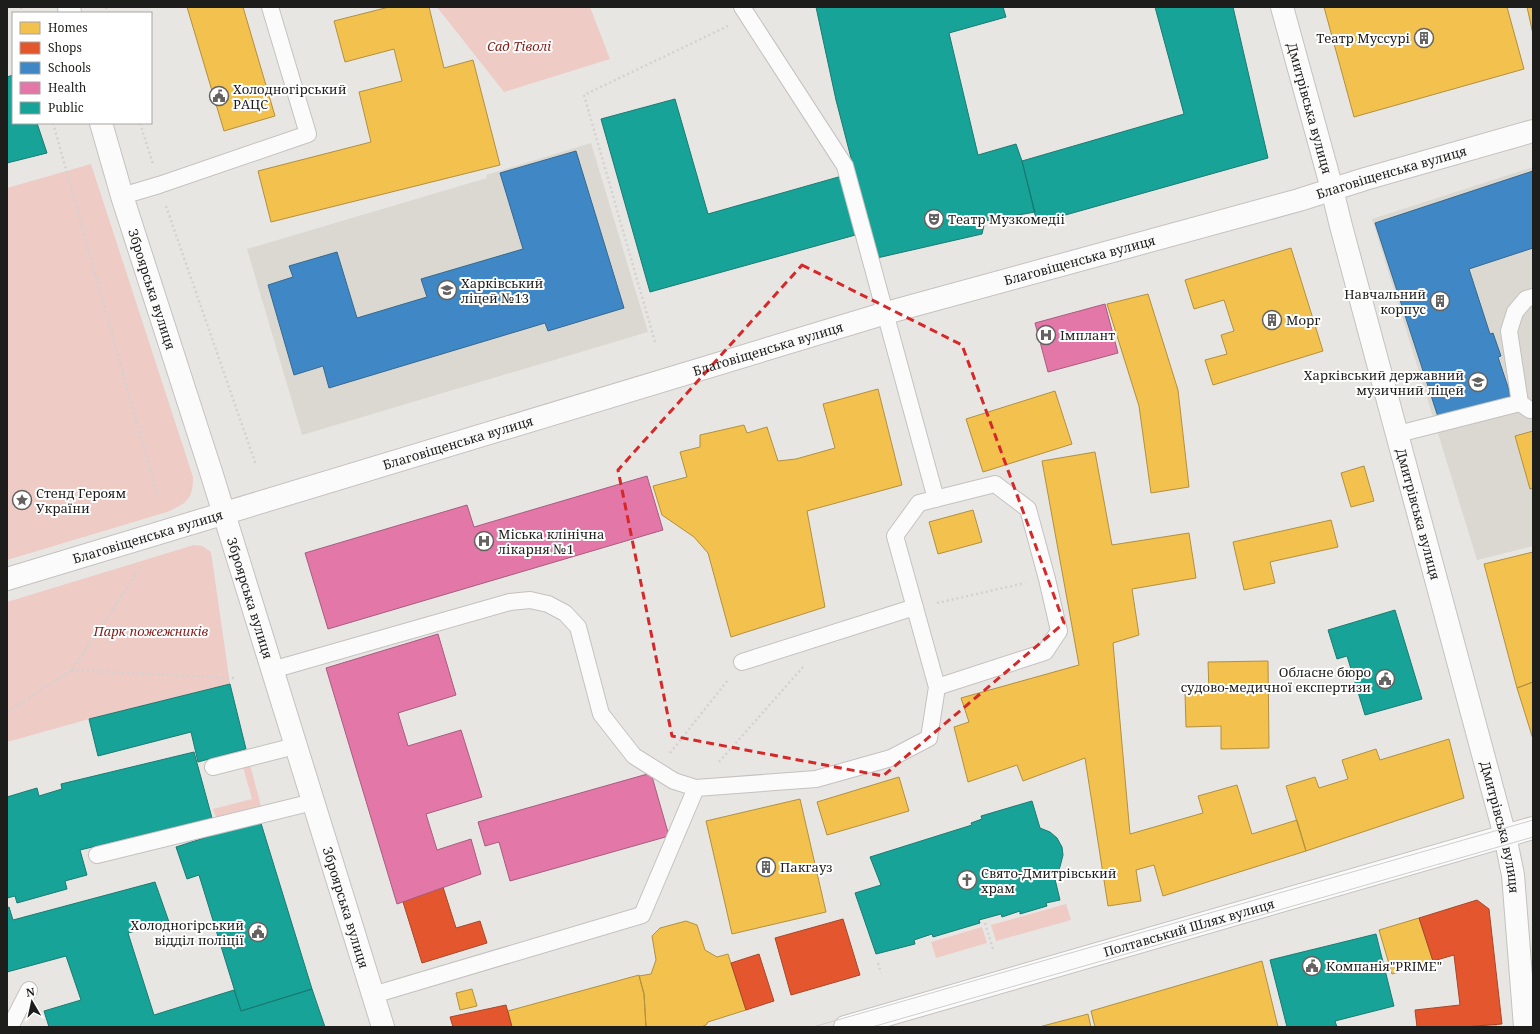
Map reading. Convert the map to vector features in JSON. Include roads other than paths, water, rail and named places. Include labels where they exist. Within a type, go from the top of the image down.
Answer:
[{"type":"street","name":"Дмитрівська вулиця","points":[[1282,7],[1506,836],[1513,875],[1525,1027]]},
{"type":"street","name":"Зброярська вулиця","points":[[101,124],[122,196],[383,1027]]},
{"type":"street","name":"Благовіщенська вулиця","points":[[7,579],[886,313],[1299,200],[1332,189],[1533,131]]},
{"type":"street","name":"Полтавський Шлях вулиця","points":[[845,1027],[1533,828]]},
{"type":"lane","points":[[122,196],[159,185],[308,134],[270,7]]},
{"type":"lane","points":[[745,12],[845,166],[936,499]]},
{"type":"lane","points":[[1398,434],[1527,407],[1509,331],[1514,312],[1526,299],[1533,297]]},
{"type":"lane","points":[[272,670],[510,602],[530,600],[548,604],[565,614],[578,627],[601,714],[634,756],[656,770],[674,781],[696,788],[816,780],[891,758],[929,738],[938,687],[896,536],[919,503],[995,484],[1028,509],[1059,631],[1045,652],[938,687]]},
{"type":"lane","points":[[742,662],[915,607]]},
{"type":"lane","points":[[212,767],[295,746]]},
{"type":"lane","points":[[373,995],[642,915],[696,788]]},
{"type":"lane","points":[[97,855],[313,802]]},
{"type":"lane","points":[[10,1027],[28,990]]},
{"type":"tram line","points":[[813,1027],[1533,820]]},
{"type":"tram line","points":[[872,1027],[1533,837]]},
{"type":"place","name":"Театр Муссурі","points":[[1424,38]]},
{"type":"place","name":"Холодногірський РАЦС","points":[[219,96]]},
{"type":"place","name":"Театр Музкомедіі","points":[[934,219]]},
{"type":"place","name":"Харківський ліцей №13","points":[[447,290]]},
{"type":"place","name":"Навчальний корпус","points":[[1440,301]]},
{"type":"place","name":"Морг","points":[[1272,320]]},
{"type":"place","name":"Імплант","points":[[1046,335]]},
{"type":"place","name":"Харківський державний музичний ліцей","points":[[1478,382]]},
{"type":"place","name":"Стенд Героям України","points":[[22,500]]},
{"type":"place","name":"Міська клінічна лікарня №1","points":[[484,541]]},
{"type":"place","name":"Обласне бюро судово-медичної експертизи","points":[[1385,679]]},
{"type":"place","name":"Пакгауз","points":[[766,867]]},
{"type":"place","name":"Свято-Дмитрівський храм","points":[[967,880]]},
{"type":"place","name":"Холодногірський відділ поліції","points":[[258,932]]},
{"type":"place","name":"Компанія\"PRIME\"","points":[[1312,966]]},
{"type":"park label","name":"Сад Тіволі","points":[[519,46]]},
{"type":"park label","name":"Парк пожежників","points":[[151,631]]}]
